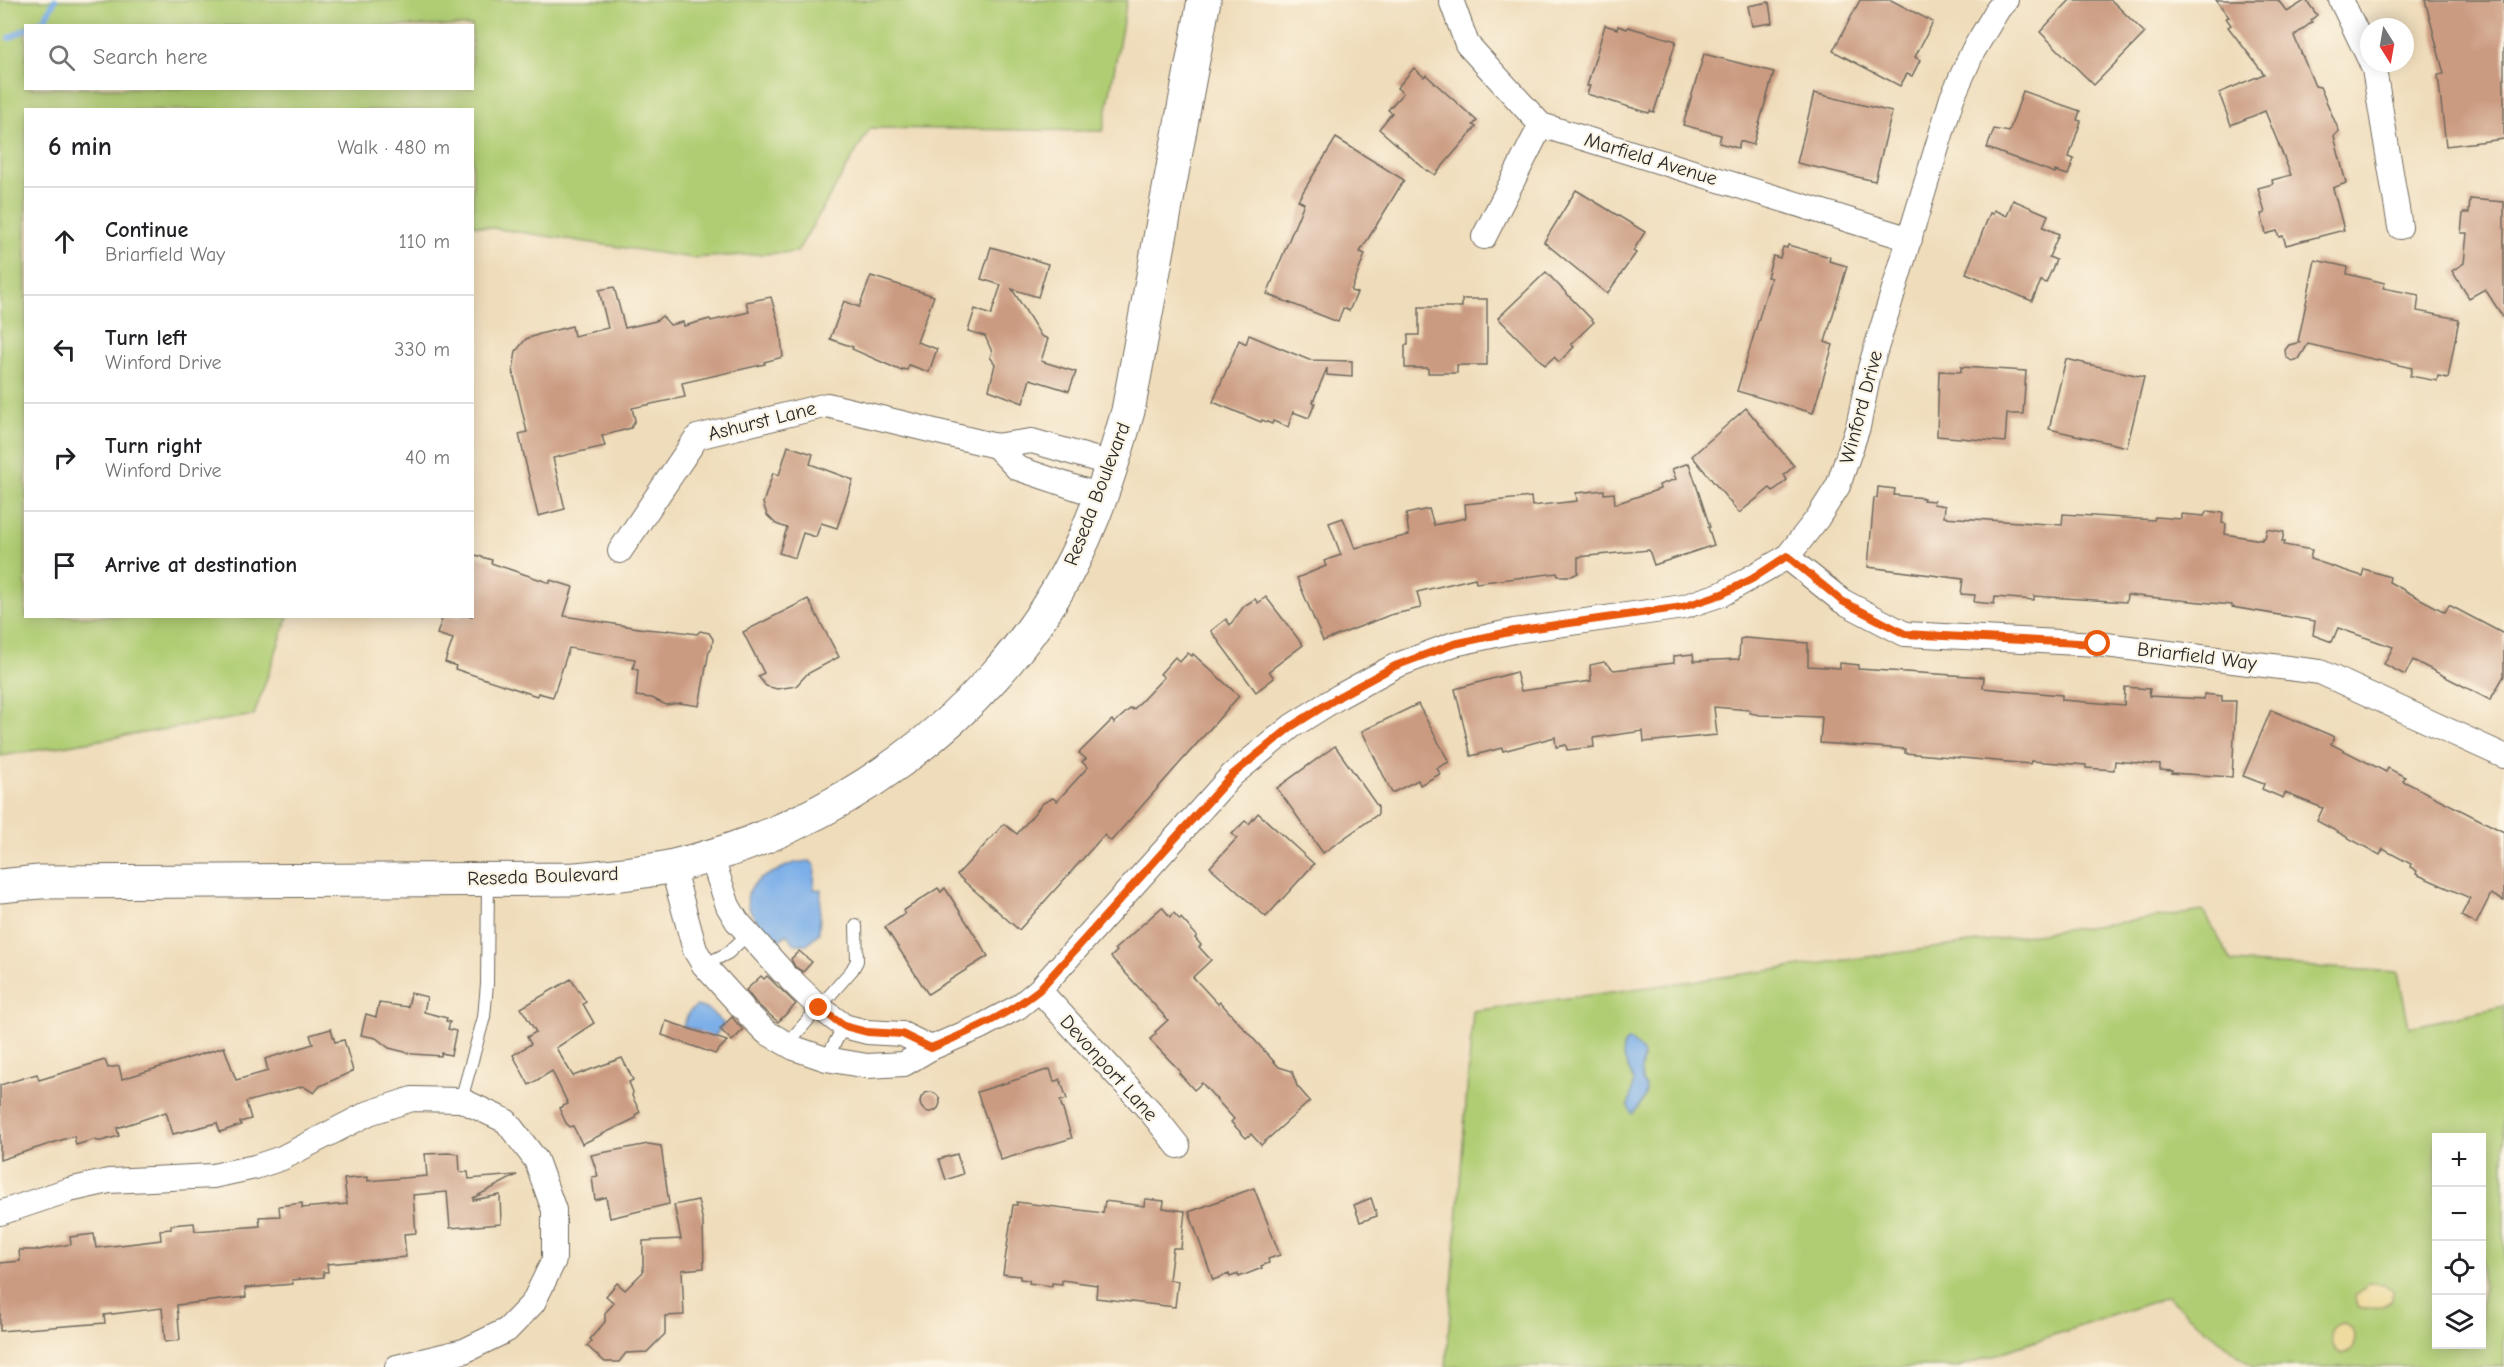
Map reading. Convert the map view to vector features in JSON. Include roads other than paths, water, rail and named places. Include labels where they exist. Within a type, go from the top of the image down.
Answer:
[{"type":"main road","name":"Reseda Boulevard","points":[[0,886],[39,882],[574,879],[672,866],[767,836],[817,813],[902,759],[941,729],[984,686],[1019,645],[1065,576],[1084,538],[1112,465],[1128,411],[1204,0]]},
{"type":"street","points":[[1451,0],[1467,44],[1541,125],[1484,237]]},
{"type":"street","name":"Winford Drive","points":[[672,866],[695,950],[704,964],[766,1032],[787,1044],[826,1059],[867,1066],[904,1064],[931,1048],[980,1027],[1018,1007],[1039,990],[1232,775],[1292,726],[1340,696],[1395,666],[1454,644],[1514,631],[1683,607],[1722,594],[1752,579],[1787,556],[1817,519],[1838,486],[1858,427],[1870,368],[1952,98],[1973,51],[1998,9],[2006,0]]},
{"type":"street","points":[[2341,0],[2360,39]]},
{"type":"street","points":[[2374,72],[2400,227]]},
{"type":"street","name":"Marfield Avenue","points":[[1541,125],[1910,239]]},
{"type":"street","name":"Ashurst Lane","points":[[620,551],[697,436],[826,405],[996,446],[1032,441],[1112,465]]},
{"type":"street","points":[[996,446],[1017,468],[1100,496]]},
{"type":"street","name":"Briarfield Way","points":[[1787,556],[1842,601],[1905,634],[2098,644],[2320,672],[2504,756]]},
{"type":"street","points":[[711,855],[728,906],[747,935],[819,1008],[844,1026],[867,1032],[902,1034],[931,1048]]},
{"type":"street","name":"Devonport Lane","points":[[1039,990],[1178,1146]]},
{"type":"street","points":[[0,1213],[69,1190],[109,1181],[213,1176],[255,1167],[282,1158],[369,1113],[412,1099],[461,1100],[506,1121],[536,1160],[554,1210],[554,1260],[533,1303],[507,1330],[464,1351],[397,1367]]},
{"type":"lane","points":[[461,1100],[484,1017],[487,984],[488,879]]},
{"type":"lane","points":[[787,1044],[852,970],[857,961],[856,926]]},
{"type":"lane","points":[[704,964],[729,953],[747,935]]},
{"type":"lane","points":[[826,1059],[844,1026]]},
{"type":"water","points":[[810,861],[815,866],[814,889],[821,890],[819,933],[807,944],[795,944],[786,934],[778,942],[761,925],[749,907],[747,899],[750,890],[757,882],[770,874],[796,863]]},
{"type":"water","points":[[697,1006],[709,1010],[724,1024],[711,1041],[698,1037],[699,1031],[682,1028],[689,1012]]},
{"type":"water","points":[[1627,1041],[1638,1046],[1643,1055],[1641,1073],[1646,1088],[1642,1102],[1632,1114],[1628,1106],[1633,1080],[1623,1054]]},
{"type":"waterway","points":[[37,24],[44,20],[55,0]]},
{"type":"waterway","points":[[9,38],[24,30]]}]
